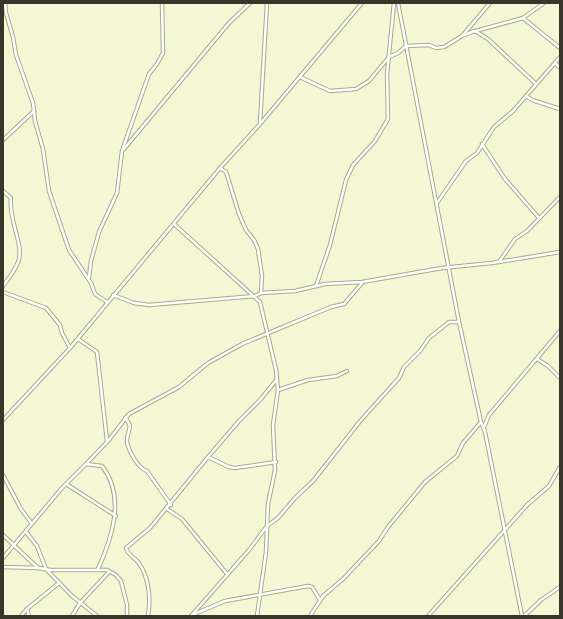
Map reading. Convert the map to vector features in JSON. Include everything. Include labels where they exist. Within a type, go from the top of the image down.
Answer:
[{"type":"street","points":[[5,3],[6,14],[13,36],[16,55],[33,103],[43,149],[49,191],[69,250],[89,279],[95,294],[107,302]]},
{"type":"street","points":[[89,279],[91,260],[99,232],[117,193],[122,151],[149,74],[163,53],[162,3]]},
{"type":"street","points":[[122,151],[229,23],[250,3]]},
{"type":"street","points":[[260,124],[267,3]]},
{"type":"street","points":[[3,420],[78,339],[107,302],[220,168],[260,124],[362,3]]},
{"type":"street","points":[[316,286],[330,245],[346,180],[353,164],[375,141],[388,119],[387,74],[394,3]]},
{"type":"street","points":[[398,3],[459,322],[481,422],[484,428],[523,616],[541,600],[560,587]]},
{"type":"street","points":[[462,36],[490,3]]},
{"type":"street","points":[[300,77],[330,90],[356,89],[369,82],[389,57],[398,53],[406,46],[429,45],[436,48],[444,47],[462,36],[475,31],[523,18],[544,3]]},
{"type":"street","points":[[523,18],[560,48]]},
{"type":"street","points":[[475,31],[493,43],[536,83]]},
{"type":"street","points":[[436,203],[440,200],[466,160],[477,153],[494,127],[513,112],[536,83],[560,57]]},
{"type":"street","points":[[555,63],[560,68]]},
{"type":"street","points":[[526,96],[532,100],[560,109]]},
{"type":"street","points":[[3,140],[34,111]]},
{"type":"street","points":[[482,144],[505,179],[539,218]]},
{"type":"street","points":[[220,168],[226,172],[239,214],[246,230],[256,244],[261,268],[261,293]]},
{"type":"street","points":[[3,191],[11,198],[10,215],[16,232],[19,254],[19,261],[3,286]]},
{"type":"street","points":[[499,262],[512,243],[560,197]]},
{"type":"street","points":[[174,224],[255,296],[262,307],[278,378],[278,390],[273,425],[276,462],[268,504],[266,552],[259,596],[258,615]]},
{"type":"street","points":[[113,295],[134,303],[149,306],[255,296],[261,293],[294,291],[316,286],[354,281],[362,282],[560,252]]},
{"type":"street","points":[[3,558],[66,484],[108,441],[129,414],[179,387],[208,363],[242,344],[331,307],[344,304],[362,282]]},
{"type":"street","points":[[3,292],[46,308],[60,325],[62,333],[70,348]]},
{"type":"street","points":[[191,616],[267,526],[278,518],[295,498],[313,481],[361,420],[399,378],[404,366],[420,351],[428,338],[449,322],[459,322]]},
{"type":"street","points":[[484,428],[489,415],[560,331]]},
{"type":"street","points":[[78,339],[97,352],[108,441]]},
{"type":"street","points":[[537,359],[548,366],[560,378]]},
{"type":"street","points":[[278,390],[308,380],[337,376],[346,371]]},
{"type":"street","points":[[148,616],[150,602],[144,573],[140,564],[127,551],[126,548],[150,528],[171,505],[239,421],[261,399],[278,378]]},
{"type":"street","points":[[125,418],[129,423],[130,429],[127,442],[130,450],[141,468],[147,471],[171,505]]},
{"type":"street","points":[[310,616],[320,600],[343,580],[374,546],[425,482],[457,456],[463,443],[481,422]]},
{"type":"street","points":[[208,458],[235,468],[276,462]]},
{"type":"street","points":[[86,464],[100,464],[106,471],[112,487],[116,516],[108,545],[98,570]]},
{"type":"street","points":[[428,616],[505,532],[527,505],[549,486],[560,467]]},
{"type":"street","points":[[3,476],[21,509],[32,524]]},
{"type":"street","points":[[66,484],[116,516]]},
{"type":"street","points":[[167,509],[182,518],[227,574]]},
{"type":"street","points":[[26,532],[38,546],[46,569],[59,584],[97,616]]},
{"type":"street","points":[[3,535],[39,568]]},
{"type":"street","points":[[3,567],[78,571],[98,570],[109,572],[116,575],[121,581],[127,605],[127,616]]},
{"type":"street","points":[[72,616],[80,603],[109,572]]},
{"type":"street","points":[[21,616],[27,609],[59,584]]},
{"type":"street","points":[[191,616],[222,602],[259,596],[284,589],[308,586],[312,588],[320,600]]},
{"type":"street","points":[[27,609],[29,616]]}]
